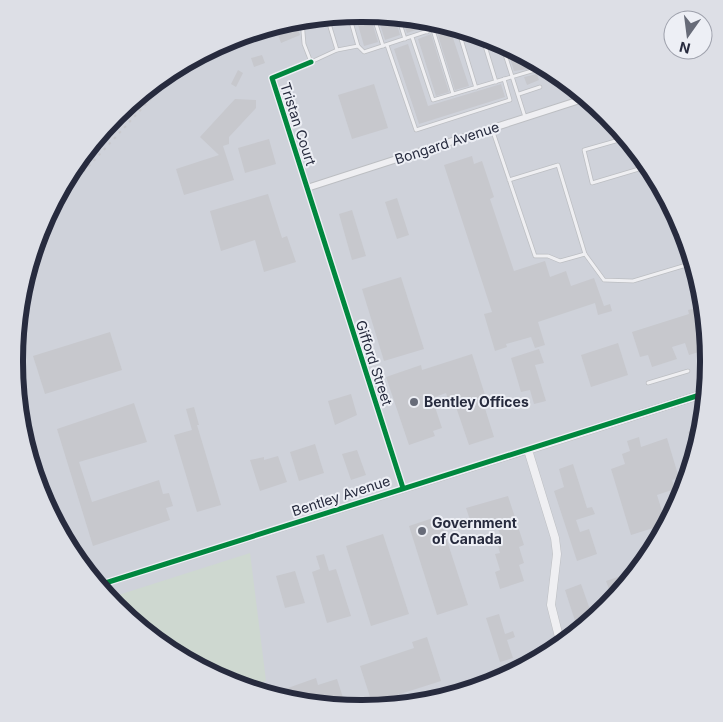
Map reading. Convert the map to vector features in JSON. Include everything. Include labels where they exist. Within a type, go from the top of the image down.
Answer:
[{"type":"street","name":"Tristan Court","points":[[307,188],[272,78],[311,62]]},
{"type":"street","name":"Bongard Avenue","points":[[307,188],[578,101]]},
{"type":"street","name":"Gifford Street","points":[[307,188],[403,488]]},
{"type":"street","name":"Bentley Avenue","points":[[106,583],[698,396]]},
{"type":"street","points":[[528,450],[555,538],[557,554],[551,605],[558,637]]},
{"type":"lane","points":[[351,22],[358,46],[364,52],[433,30]]},
{"type":"lane","points":[[375,23],[383,46]]},
{"type":"lane","points":[[329,24],[337,50]]},
{"type":"lane","points":[[400,24],[405,39]]},
{"type":"lane","points":[[303,28],[304,44],[311,62],[337,50],[358,46]]},
{"type":"lane","points":[[433,30],[454,94]]},
{"type":"lane","points":[[412,37],[433,100],[534,70]]},
{"type":"lane","points":[[461,37],[476,88]]},
{"type":"lane","points":[[387,45],[416,130],[510,100],[504,79]]},
{"type":"lane","points":[[485,46],[496,82]]},
{"type":"lane","points":[[506,55],[526,118]]},
{"type":"lane","points":[[518,94],[540,88]]},
{"type":"lane","points":[[491,129],[535,256],[548,256],[560,261],[584,254]]},
{"type":"lane","points":[[618,140],[584,150],[592,182],[640,169]]},
{"type":"lane","points":[[509,180],[558,165],[584,254],[604,280],[632,281],[686,265]]},
{"type":"lane","points":[[648,383],[688,371]]},
{"type":"shaded area","points":[[362,22],[406,25],[470,40],[511,57],[568,92],[616,138],[655,192],[682,252],[693,295],[700,361],[697,405],[682,470],[655,530],[616,584],[568,630],[511,665],[470,682],[449,688],[406,697],[384,699],[362,700],[317,697],[253,682],[212,665],[155,630],[107,584],[68,530],[41,470],[30,427],[24,383],[23,361],[26,317],[41,252],[68,192],[107,138],[155,92],[212,57],[253,40],[274,34],[317,25],[339,23]]},
{"type":"shaded area","points":[[250,553],[266,681],[258,683],[253,682],[212,665],[192,654],[155,630],[118,595]]},
{"type":"building","points":[[357,22],[372,22],[378,42],[364,46]]},
{"type":"building","points":[[379,23],[397,24],[400,35],[385,40]]},
{"type":"building","points":[[404,25],[422,28],[422,28],[407,33]]},
{"type":"building","points":[[298,28],[300,35],[281,43],[278,33]]},
{"type":"building","points":[[437,32],[452,35],[469,86],[455,90]]},
{"type":"building","points":[[431,34],[449,92],[436,96],[418,39]]},
{"type":"building","points":[[408,44],[428,106],[501,84],[505,97],[419,124],[394,49]]},
{"type":"building","points":[[262,55],[265,63],[254,67],[251,58]]},
{"type":"building","points":[[509,56],[527,66],[528,69],[514,71]]},
{"type":"building","points":[[238,70],[243,73],[236,87],[231,84]]},
{"type":"building","points":[[537,74],[539,80],[527,85],[524,77]]},
{"type":"building","points":[[374,84],[388,128],[352,139],[338,95]]},
{"type":"building","points":[[235,99],[256,100],[256,108],[229,137],[229,144],[223,146],[234,180],[184,195],[176,169],[219,155],[200,137]]},
{"type":"building","points":[[269,139],[276,164],[245,173],[238,148]]},
{"type":"building","points":[[472,156],[474,164],[482,161],[494,197],[490,199],[514,271],[545,261],[550,277],[566,271],[571,286],[594,278],[604,306],[610,304],[612,311],[598,315],[595,303],[538,322],[545,345],[535,348],[531,337],[506,344],[507,347],[495,351],[484,314],[492,312],[444,165]]},
{"type":"building","points":[[268,194],[282,238],[287,236],[296,262],[264,272],[255,240],[221,251],[210,211]]},
{"type":"building","points":[[397,198],[409,235],[397,239],[385,202]]},
{"type":"building","points":[[352,210],[366,256],[352,260],[339,214]]},
{"type":"building","points":[[401,277],[424,349],[384,361],[362,289]]},
{"type":"building","points":[[695,308],[700,352],[689,355],[685,343],[672,347],[677,359],[652,367],[648,355],[640,357],[632,332],[689,314],[688,310]]},
{"type":"building","points":[[110,332],[122,370],[45,394],[33,356]]},
{"type":"building","points":[[618,343],[628,375],[591,387],[581,355]]},
{"type":"building","points":[[539,349],[544,363],[535,365],[546,401],[534,404],[530,390],[521,392],[511,358]]},
{"type":"building","points":[[472,354],[486,398],[482,399],[494,437],[469,445],[456,407],[451,409],[446,393],[432,398],[442,428],[433,431],[435,436],[409,445],[386,377],[421,365],[422,370]]},
{"type":"building","points":[[351,394],[357,415],[335,425],[328,401]]},
{"type":"building","points":[[134,403],[147,442],[79,462],[92,502],[159,480],[163,494],[169,493],[173,506],[166,508],[170,520],[93,546],[57,429]]},
{"type":"building","points":[[194,407],[199,425],[197,425],[221,505],[197,512],[174,435],[192,430],[186,409]]},
{"type":"building","points":[[692,431],[690,440],[688,432]]},
{"type":"building","points":[[639,437],[641,447],[667,438],[679,478],[672,480],[675,489],[657,495],[663,515],[657,527],[631,535],[611,469],[625,464],[622,454],[630,451],[627,441]]},
{"type":"building","points":[[315,444],[324,473],[299,481],[290,452]]},
{"type":"building","points":[[357,450],[366,475],[351,480],[342,454]]},
{"type":"building","points":[[278,456],[287,482],[260,491],[250,460],[264,457],[264,460]]},
{"type":"building","points":[[573,464],[587,508],[592,507],[595,514],[576,520],[580,532],[589,529],[597,554],[577,561],[554,491],[564,487],[559,469]]},
{"type":"building","points":[[508,496],[524,545],[519,547],[524,563],[519,565],[524,581],[500,589],[495,572],[500,570],[495,554],[500,553],[495,536],[500,534],[497,527],[486,521],[472,526],[466,508]]},
{"type":"building","points":[[439,516],[468,605],[437,615],[409,526]]},
{"type":"building","points":[[383,534],[409,614],[371,626],[346,546]]},
{"type":"building","points":[[324,554],[329,571],[336,569],[351,616],[327,623],[312,572],[320,569],[316,556]]},
{"type":"building","points":[[295,571],[305,603],[285,608],[276,576]]},
{"type":"building","points":[[623,575],[610,591],[606,581]]},
{"type":"building","points":[[581,584],[590,610],[576,623],[565,590]]},
{"type":"building","points":[[499,614],[505,634],[513,631],[515,637],[507,640],[513,658],[500,662],[486,618]]},
{"type":"building","points":[[427,637],[441,681],[385,699],[371,700],[360,666],[414,648],[412,642]]},
{"type":"building","points":[[316,678],[318,685],[337,679],[343,699],[317,697],[286,691],[285,689]]},
{"type":"railway","points":[[75,182],[160,88]]},
{"type":"cycle path","points":[[311,62],[272,78],[403,488]]},
{"type":"cycle path","points":[[106,583],[698,396]]},
{"type":"place","name":"Bentley Offices","points":[[414,402]]},
{"type":"place","name":"Government of Canada","points":[[422,531]]}]
